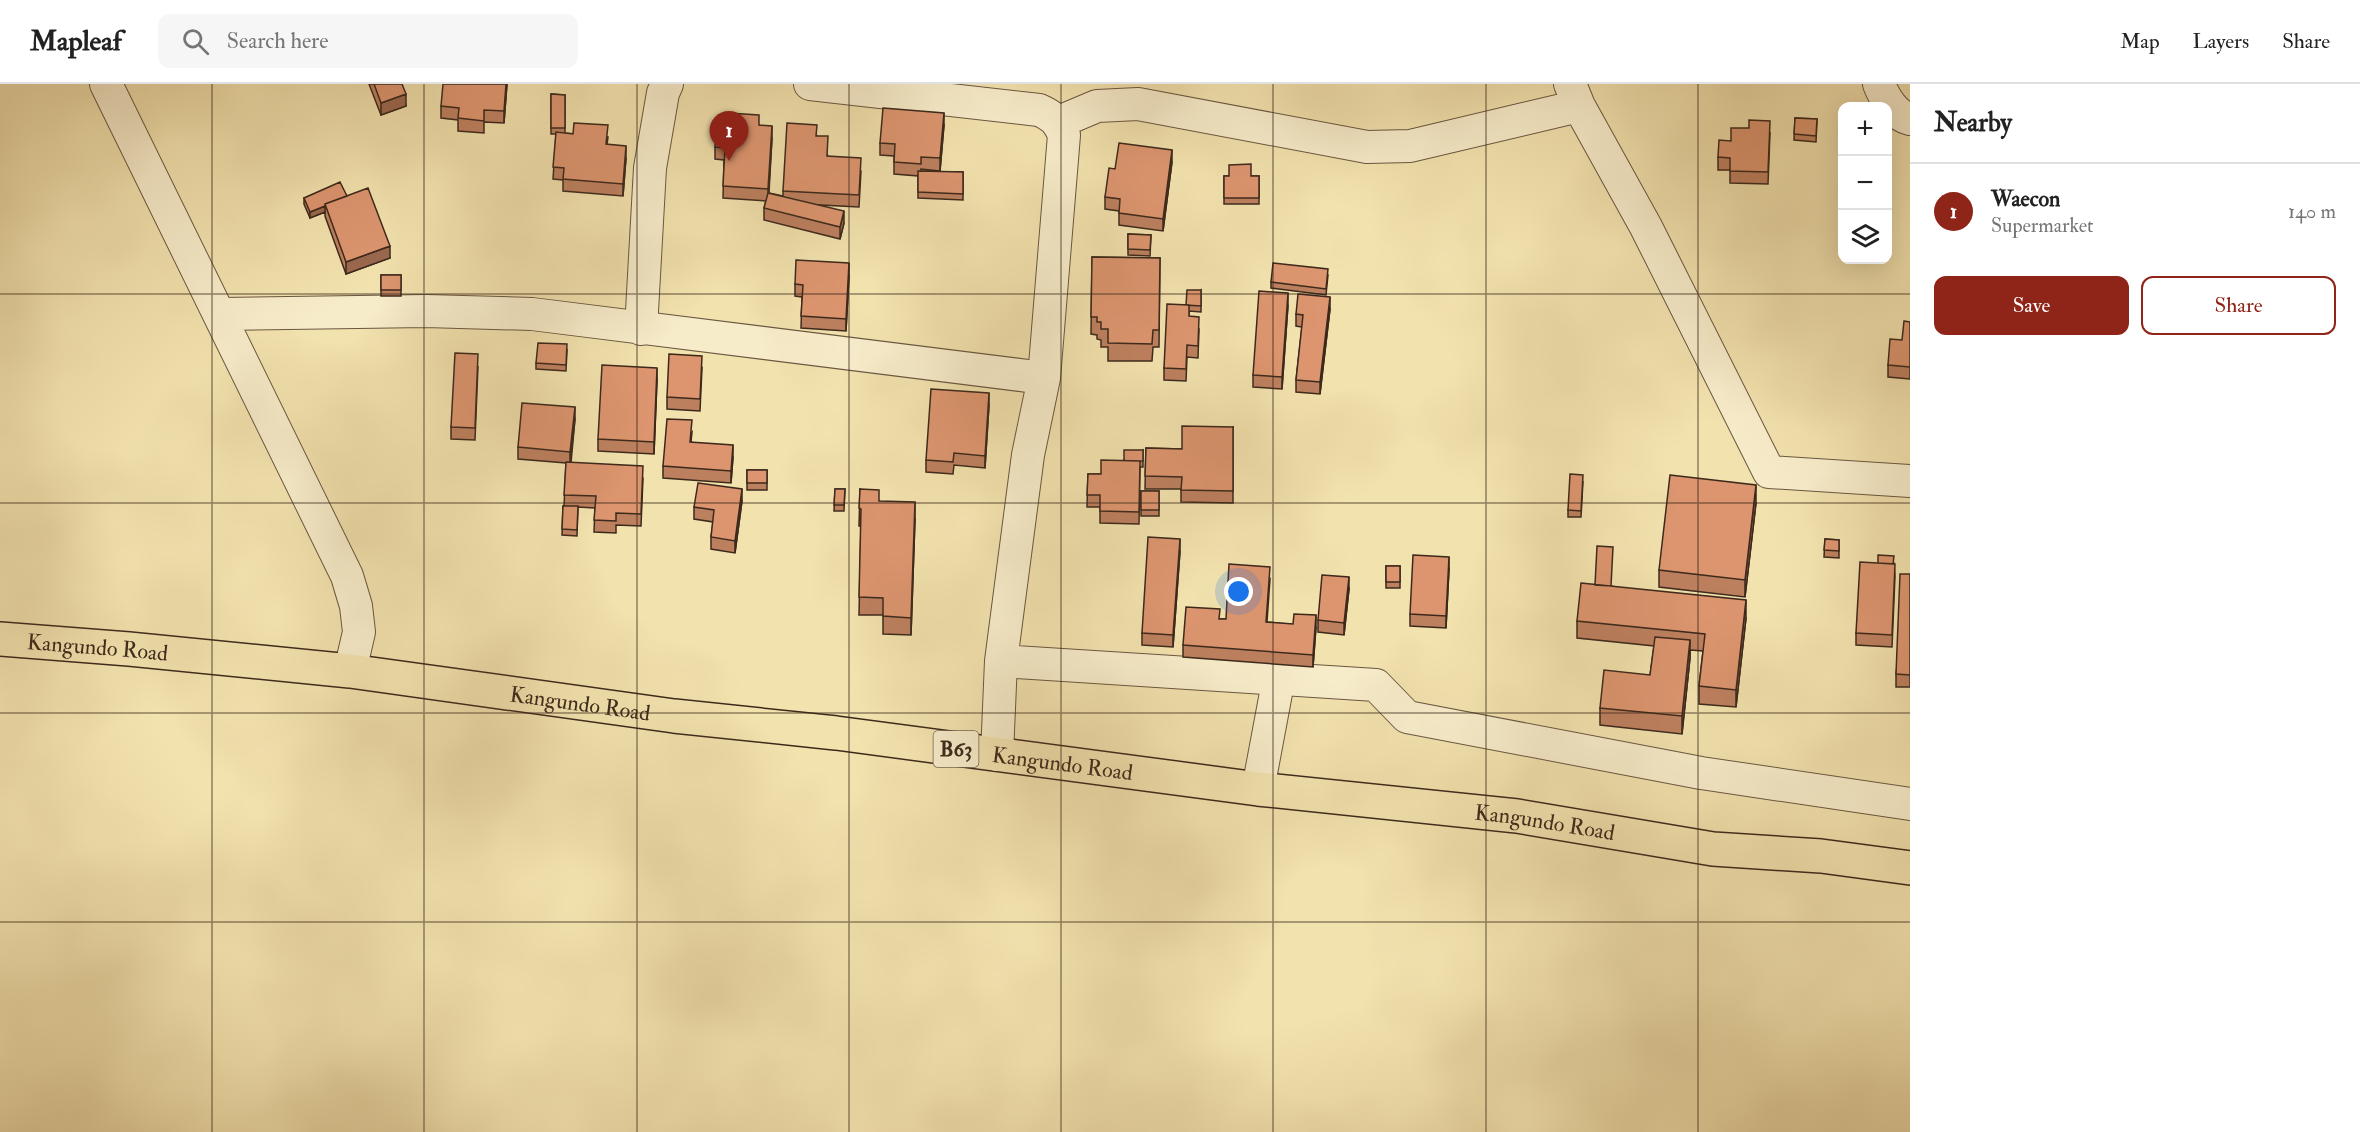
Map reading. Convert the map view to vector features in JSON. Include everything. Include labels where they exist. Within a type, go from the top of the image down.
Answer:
[{"type":"highway","name":"Kangundo Road","points":[[0,639],[350,671],[674,716],[836,733],[1258,789],[1516,816],[1713,849],[1821,856],[1910,868]]},
{"type":"street","points":[[106,84],[347,576],[356,606],[359,632],[350,671]]},
{"type":"street","points":[[641,328],[651,168],[663,93],[667,84]]},
{"type":"street","points":[[810,84],[1039,110],[1051,115],[1059,122],[1064,135],[1044,378],[1028,455],[1001,661],[997,754]]},
{"type":"street","points":[[1880,84],[1884,95],[1902,118],[1910,119]]},
{"type":"street","points":[[1059,122],[1097,106],[1138,104],[1368,147],[1410,146],[1575,95],[1646,227],[1769,472],[1910,481]]},
{"type":"street","points":[[220,314],[426,311],[532,314],[1044,378]]},
{"type":"street","points":[[1001,661],[1376,685],[1407,717],[1701,773],[1910,804]]},
{"type":"street","points":[[1258,789],[1279,677]]},
{"type":"building","points":[[374,84],[402,84],[406,94],[381,103]]},
{"type":"building","points":[[443,84],[506,84],[504,111],[484,110],[484,121],[458,118],[459,108],[441,106]]},
{"type":"building","points":[[551,94],[565,95],[565,128],[551,128]]},
{"type":"building","points":[[883,108],[944,113],[940,158],[921,157],[921,164],[894,162],[895,144],[880,143]]},
{"type":"building","points":[[728,113],[759,115],[759,125],[772,126],[768,189],[723,186],[725,148],[715,147],[717,123],[727,123]]},
{"type":"building","points":[[1795,118],[1817,119],[1816,136],[1794,134]]},
{"type":"building","points":[[1749,120],[1770,121],[1768,172],[1730,171],[1730,158],[1718,157],[1719,140],[1731,141],[1731,128],[1749,128]]},
{"type":"building","points":[[574,123],[608,125],[606,144],[626,146],[623,184],[563,179],[564,168],[553,167],[556,132],[573,134]]},
{"type":"building","points":[[787,123],[817,125],[816,136],[828,136],[827,156],[861,158],[859,195],[783,191]]},
{"type":"building","points":[[1119,143],[1172,150],[1163,219],[1119,213],[1120,199],[1105,197],[1109,168],[1115,169]]},
{"type":"building","points":[[1251,164],[1251,176],[1259,176],[1259,198],[1224,198],[1224,176],[1229,176],[1229,165]]},
{"type":"building","points":[[918,171],[963,172],[963,194],[918,192]]},
{"type":"building","points":[[340,182],[347,196],[310,212],[304,198]]},
{"type":"building","points":[[368,188],[390,246],[346,262],[325,204]]},
{"type":"building","points":[[768,193],[844,211],[840,227],[764,208]]},
{"type":"building","points":[[1128,234],[1151,235],[1150,250],[1128,249]]},
{"type":"building","points":[[1092,257],[1160,258],[1159,330],[1153,330],[1152,344],[1108,343],[1108,329],[1101,329],[1101,322],[1097,322],[1097,317],[1091,317]]},
{"type":"building","points":[[796,260],[849,263],[846,319],[801,316],[803,285],[795,284]]},
{"type":"building","points":[[1273,263],[1328,269],[1326,289],[1271,282]]},
{"type":"building","points":[[381,275],[401,275],[401,290],[381,290]]},
{"type":"building","points":[[1187,290],[1201,290],[1201,306],[1186,305]]},
{"type":"building","points":[[1259,291],[1288,293],[1282,377],[1253,375]]},
{"type":"building","points":[[1298,294],[1330,297],[1320,382],[1296,380],[1303,315],[1296,314]]},
{"type":"building","points":[[1167,304],[1189,305],[1189,316],[1199,317],[1198,346],[1187,345],[1186,369],[1164,368]]},
{"type":"building","points":[[1904,321],[1910,322],[1910,367],[1888,365],[1890,339],[1902,340]]},
{"type":"building","points":[[538,343],[567,344],[566,365],[536,363]]},
{"type":"building","points":[[455,353],[478,354],[475,428],[451,427]]},
{"type":"building","points":[[669,354],[702,356],[700,399],[667,397]]},
{"type":"building","points":[[602,365],[657,368],[654,442],[598,439]]},
{"type":"building","points":[[931,389],[989,393],[985,456],[954,453],[953,462],[926,460]]},
{"type":"building","points":[[522,403],[575,407],[570,452],[518,447]]},
{"type":"building","points":[[667,419],[692,420],[690,442],[733,445],[731,471],[663,466]]},
{"type":"building","points":[[1182,426],[1233,427],[1233,491],[1181,490],[1182,477],[1145,476],[1146,448],[1182,449]]},
{"type":"building","points":[[1124,450],[1143,450],[1143,461],[1124,461]]},
{"type":"building","points":[[1101,460],[1140,461],[1139,512],[1100,511],[1100,495],[1087,495],[1088,474],[1101,474]]},
{"type":"building","points":[[566,462],[643,466],[641,514],[616,513],[616,521],[594,520],[596,496],[564,495]]},
{"type":"building","points":[[747,470],[767,470],[767,483],[747,483]]},
{"type":"building","points":[[1570,474],[1583,475],[1581,511],[1568,510]]},
{"type":"building","points":[[1670,475],[1756,485],[1745,580],[1659,570]]},
{"type":"building","points":[[698,483],[742,489],[735,541],[711,537],[714,510],[694,507]]},
{"type":"building","points":[[835,489],[845,489],[844,505],[834,505]]},
{"type":"building","points":[[860,489],[879,490],[879,501],[915,502],[911,618],[883,616],[883,598],[859,597]]},
{"type":"building","points":[[1141,491],[1159,491],[1159,510],[1141,510]]},
{"type":"building","points":[[563,506],[578,506],[577,530],[562,529]]},
{"type":"building","points":[[1148,537],[1180,539],[1173,635],[1142,633]]},
{"type":"building","points":[[1825,539],[1839,540],[1839,551],[1824,550]]},
{"type":"building","points":[[1597,546],[1613,547],[1611,586],[1595,585]]},
{"type":"building","points":[[1413,555],[1449,557],[1446,616],[1410,614]]},
{"type":"building","points":[[1878,555],[1894,556],[1893,564],[1878,563]]},
{"type":"building","points":[[1860,562],[1895,564],[1892,635],[1856,633]]},
{"type":"building","points":[[1229,564],[1270,567],[1266,622],[1293,624],[1294,614],[1316,615],[1313,655],[1183,645],[1186,607],[1220,609],[1219,619],[1226,619]]},
{"type":"building","points":[[1386,566],[1400,566],[1400,582],[1386,582]]},
{"type":"building","points":[[1900,574],[1910,574],[1910,675],[1896,674]]},
{"type":"building","points":[[1322,575],[1349,577],[1344,623],[1318,620]]},
{"type":"building","points":[[1581,583],[1746,600],[1736,690],[1699,686],[1705,634],[1577,621]]},
{"type":"building","points":[[1655,637],[1690,640],[1682,716],[1600,708],[1604,670],[1650,675]]},
{"type":"place","name":"Waecon","points":[[729,161]]}]
